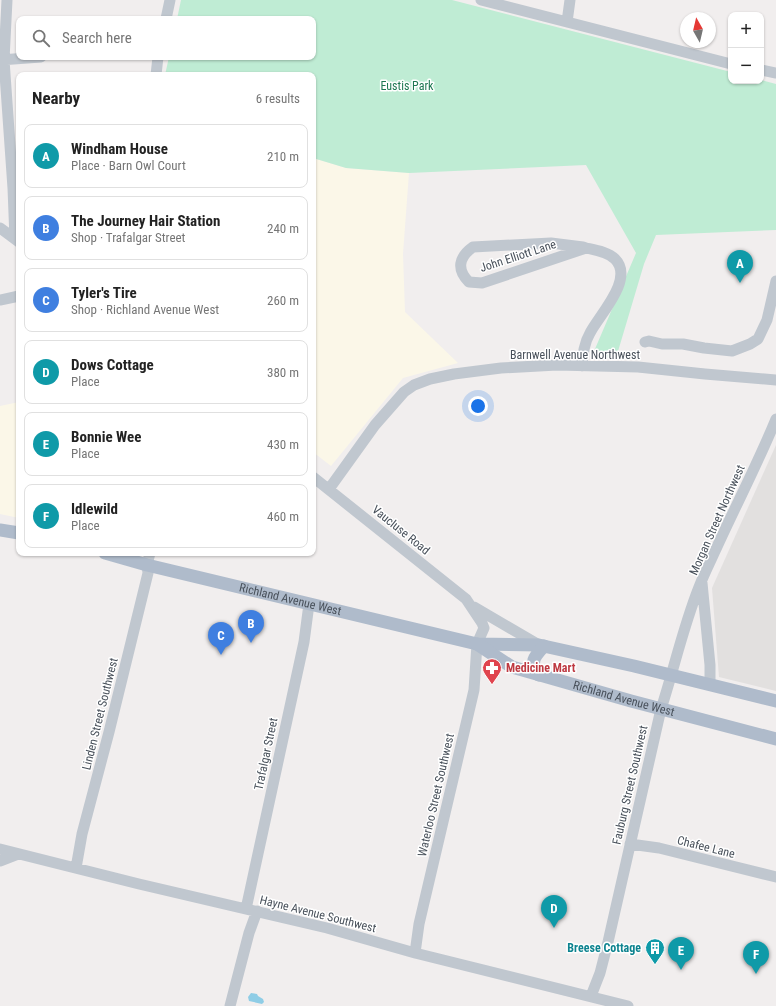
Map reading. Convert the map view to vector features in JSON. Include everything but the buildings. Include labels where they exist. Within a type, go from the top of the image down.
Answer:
[{"type":"main road","points":[[0,530],[16,533]]},
{"type":"main road","name":"Richland Avenue West","points":[[127,556],[149,559],[309,604],[477,644],[541,646],[672,675],[776,701]]},
{"type":"main road","name":"Richland Avenue West","points":[[477,644],[512,667],[660,709],[776,739]]},
{"type":"main road","points":[[539,675],[534,669],[534,660],[541,646]]},
{"type":"street","points":[[7,0],[2,60],[16,227]]},
{"type":"street","points":[[167,16],[170,0]]},
{"type":"street","points":[[481,0],[728,63]]},
{"type":"street","points":[[567,22],[570,0]]},
{"type":"street","points":[[2,60],[16,59]]},
{"type":"street","points":[[156,72],[158,60]]},
{"type":"street","points":[[764,71],[776,73]]},
{"type":"street","points":[[0,228],[16,239]]},
{"type":"street","name":"John Elliott Lane","points":[[582,366],[583,351],[587,338],[616,291],[620,273],[619,265],[614,258],[608,254],[586,248],[551,243],[473,247],[466,252],[462,260],[461,269],[465,278],[469,282],[482,282],[586,248]]},
{"type":"street","points":[[646,342],[683,344],[732,351],[750,344],[758,339],[767,320],[776,280]]},
{"type":"street","points":[[0,300],[16,297]]},
{"type":"street","name":"Barnwell Avenue Northwest","points":[[329,489],[375,425],[404,392],[422,381],[454,374],[501,368],[543,366],[638,367],[776,380]]},
{"type":"street","name":"Morgan Street Northwest","points":[[710,684],[710,665],[701,581],[757,465],[776,420]]},
{"type":"street","name":"Vaucluse Road","points":[[316,479],[460,594],[472,606]]},
{"type":"street","name":"Linden Street Southwest","points":[[76,868],[82,834],[148,573],[149,559]]},
{"type":"street","name":"Fauburg Street Southwest","points":[[591,996],[600,973],[608,942],[660,709],[672,675],[686,622],[701,581]]},
{"type":"street","name":"Trafalgar Street","points":[[246,909],[304,642],[309,604]]},
{"type":"street","points":[[472,606],[541,646]]},
{"type":"street","name":"Waterloo Street Southwest","points":[[415,952],[419,924],[474,690],[477,644],[484,628],[472,606]]},
{"type":"street","name":"Chafee Lane","points":[[630,844],[659,848],[776,877]]},
{"type":"street","name":"Hayne Avenue Southwest","points":[[0,849],[327,928],[628,1006]]},
{"type":"street","points":[[0,861],[18,854]]},
{"type":"street","points":[[230,1006],[249,933],[257,912]]},
{"type":"shaded area","points":[[316,159],[346,168],[409,173],[403,254],[405,312],[458,363],[403,378],[331,466],[316,454]]},
{"type":"shaded area","points":[[16,403],[16,517],[0,514],[0,406]]},
{"type":"shaded area","points":[[776,445],[776,691],[719,677],[712,588]]},
{"type":"green space","name":"Eustis Park","points":[[181,0],[452,0],[728,71],[728,84],[764,84],[764,81],[776,84],[776,230],[656,235],[644,264],[616,358],[592,356],[636,253],[586,165],[409,173],[346,168],[316,159],[316,72],[166,72],[168,60],[316,60],[316,16],[178,16]]},
{"type":"water","points":[[251,993],[257,994],[263,999],[264,1002],[262,1004],[249,1001],[248,997]]},
{"type":"place","name":"Windham House","points":[[740,283]]},
{"type":"place","name":"The Journey Hair Station","points":[[251,643]]},
{"type":"place","name":"Tyler's Tire","points":[[221,655]]},
{"type":"place","name":"Medicine Mart","points":[[492,685]]},
{"type":"place","name":"Dows Cottage","points":[[554,928]]},
{"type":"place","name":"Breese Cottage","points":[[655,965]]},
{"type":"place","name":"Bonnie Wee","points":[[681,970]]},
{"type":"place","name":"Idlewild","points":[[756,974]]}]
